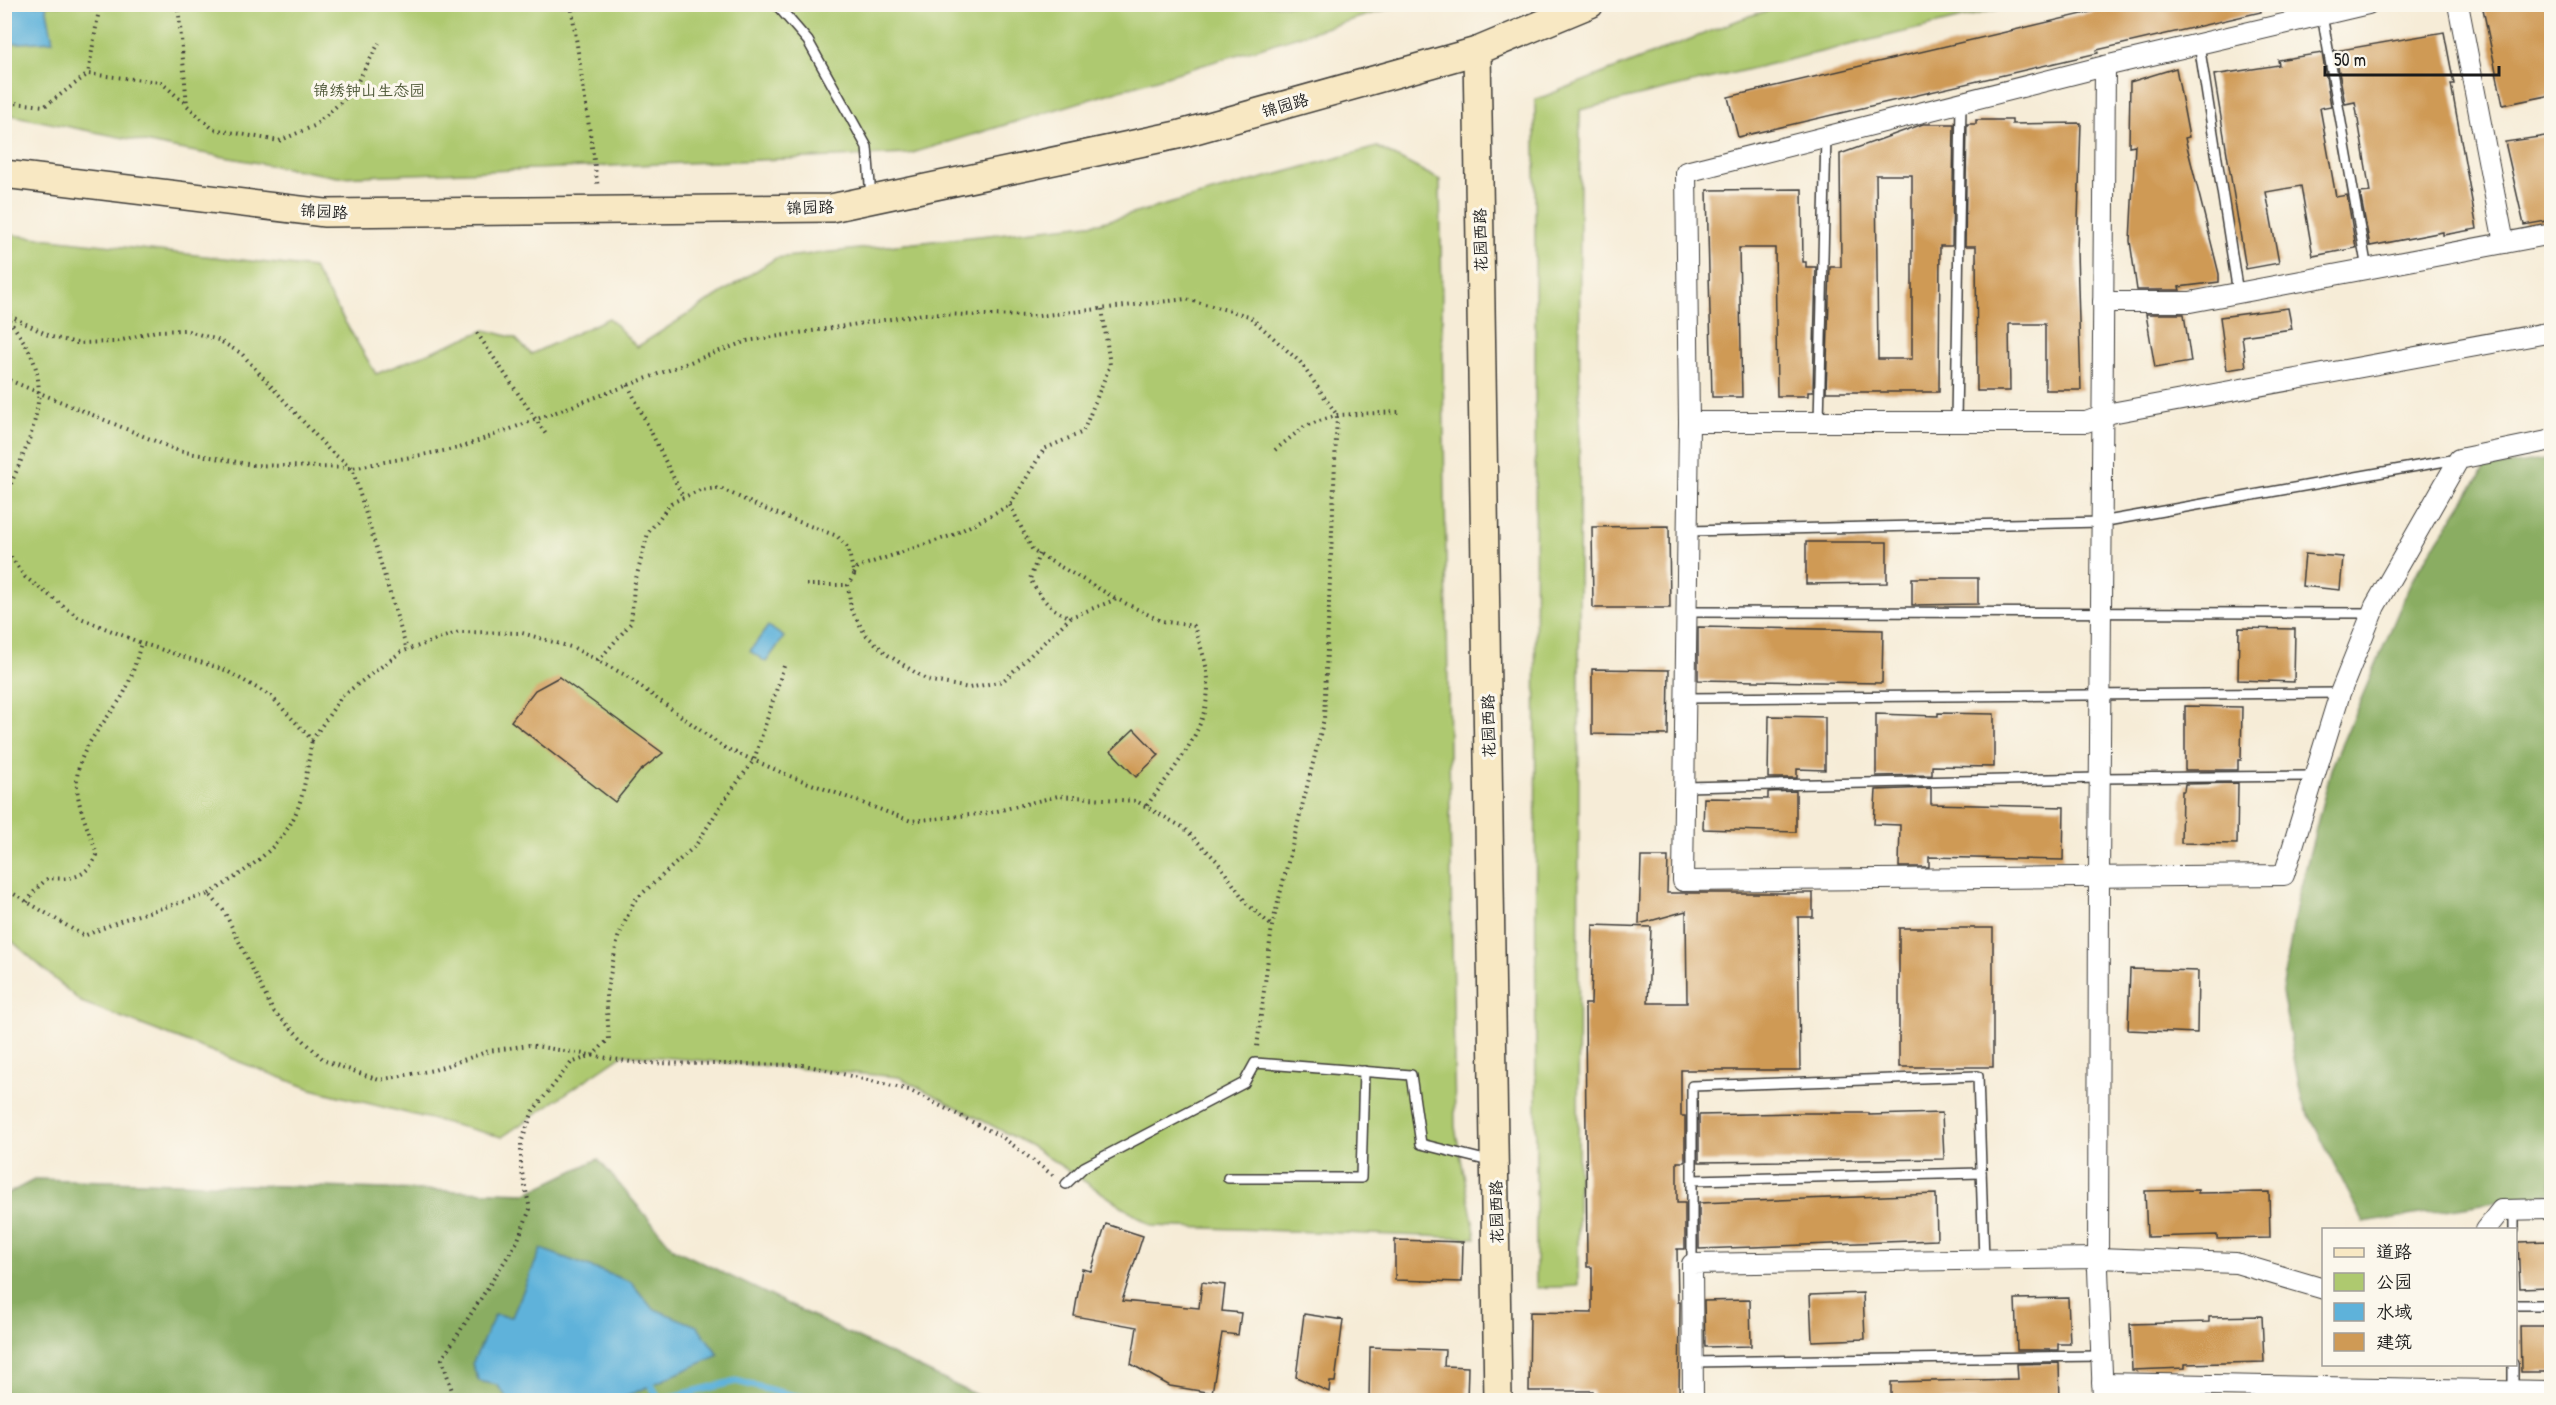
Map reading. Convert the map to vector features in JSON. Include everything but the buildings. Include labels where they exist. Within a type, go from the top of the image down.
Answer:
[{"type":"street","name":"锦园路","points":[[4,174],[325,213],[831,208],[1177,135],[1477,51],[1590,4]]},
{"type":"street","points":[[2368,4],[2105,66],[1686,172],[1689,422],[1683,881],[2283,875],[2312,776],[2340,693],[2373,613],[2459,459],[2552,440]]},
{"type":"street","points":[[2458,4],[2504,243]]},
{"type":"street","name":"花园西路","points":[[1477,51],[1498,1401]]},
{"type":"street","points":[[2105,66],[2098,877],[2098,1258],[2102,1392],[2521,1394],[2552,1391]]},
{"type":"street","points":[[2103,302],[2190,302],[2552,234]]},
{"type":"street","points":[[1689,422],[2086,422],[2102,416],[2552,332]]},
{"type":"street","points":[[2487,1228],[2501,1210],[2514,1220],[2552,1209]]},
{"type":"street","points":[[1693,1401],[1692,1264],[2098,1258],[2236,1263],[2322,1288]]},
{"type":"lane","points":[[776,4],[808,41],[867,147],[871,200]]},
{"type":"lane","points":[[2322,15],[2367,269]]},
{"type":"lane","points":[[2199,44],[2238,293]]},
{"type":"lane","points":[[1956,422],[1961,102]]},
{"type":"lane","points":[[1819,422],[1826,136]]},
{"type":"lane","points":[[1688,531],[2101,522],[2459,459]]},
{"type":"lane","points":[[1687,612],[2373,613]]},
{"type":"lane","points":[[1686,698],[2340,693]]},
{"type":"lane","points":[[1684,787],[2312,776]]},
{"type":"lane","points":[[1066,1184],[1084,1167],[1244,1083],[1255,1063],[1412,1075],[1421,1144],[1495,1162]]},
{"type":"lane","points":[[1228,1178],[1361,1178],[1364,1071]]},
{"type":"lane","points":[[1692,1264],[1692,1086],[1978,1076],[1984,1261]]},
{"type":"lane","points":[[1692,1180],[1982,1173]]},
{"type":"lane","points":[[2517,1305],[2552,1305]]},
{"type":"lane","points":[[1693,1362],[2101,1356]]},
{"type":"lane","points":[[2513,1366],[2521,1394]]},
{"type":"path","points":[[88,74],[100,4]]},
{"type":"path","points":[[178,4],[187,105]]},
{"type":"path","points":[[571,4],[601,210]]},
{"type":"path","points":[[4,102],[45,106],[88,74],[161,82],[213,129],[279,141],[314,126],[352,92],[379,43]]},
{"type":"path","points":[[4,378],[40,391],[179,451],[253,465],[352,468],[459,448],[747,341],[923,314],[1038,316],[1186,299],[1249,316],[1300,362],[1337,415],[1324,718],[1272,926],[1255,1063]]},
{"type":"path","points":[[1102,308],[1110,365],[1083,432],[1044,448],[1010,505],[953,535],[858,567],[848,585],[851,609],[865,634],[888,655],[927,680],[969,688],[1003,681],[1071,617],[1117,599]]},
{"type":"path","points":[[4,500],[36,418],[40,391],[32,357],[5,314]]},
{"type":"path","points":[[5,314],[52,337],[76,343],[115,342],[156,331],[185,330],[219,340],[241,353],[329,450],[352,468],[407,650]]},
{"type":"path","points":[[477,333],[547,436]]},
{"type":"path","points":[[628,385],[683,497]]},
{"type":"path","points":[[1275,450],[1305,426],[1337,415],[1399,412]]},
{"type":"path","points":[[598,661],[631,623],[633,586],[648,533],[671,502],[700,490],[720,488],[762,508],[837,537],[848,548],[854,575]]},
{"type":"path","points":[[1010,505],[1033,551],[1117,599],[1161,621],[1194,626],[1208,678],[1207,701],[1201,725],[1146,807]]},
{"type":"path","points":[[4,547],[25,577],[78,617],[141,643],[225,670],[271,696],[312,740]]},
{"type":"path","points":[[1039,554],[1030,579],[1039,596],[1059,614],[1071,617]]},
{"type":"path","points":[[806,585],[848,585]]},
{"type":"path","points":[[4,888],[84,936],[125,919],[209,894],[245,871],[273,845],[292,821],[304,786],[312,740],[342,696],[407,650],[459,632],[522,633],[574,648],[625,675],[723,747],[911,821],[989,813],[1058,796],[1136,801],[1184,828],[1217,861],[1247,904],[1272,926]]},
{"type":"path","points":[[27,902],[48,878],[64,880],[78,876],[91,868],[97,855],[91,834],[81,813],[77,786],[82,755],[122,696],[131,678],[141,643]]},
{"type":"path","points":[[454,1401],[442,1359],[517,1242],[530,1209],[520,1168],[521,1143],[533,1111],[571,1063],[593,1055],[609,1039],[606,995],[618,938],[634,901],[696,845],[725,799],[754,760],[785,663]]},
{"type":"path","points":[[209,894],[224,911],[273,1011],[325,1061],[379,1080],[434,1070],[489,1050],[529,1045],[638,1063],[805,1065],[909,1090],[1002,1137],[1066,1184]]},
{"type":"green space","points":[[1791,4],[2016,5],[1580,110],[1578,1286],[1536,1288],[1535,100],[1749,16]]},
{"type":"green space","name":"锦绣钟山生态园","points":[[4,5],[1401,5],[909,154],[338,177],[179,149],[5,114]]},
{"type":"green space","points":[[1377,147],[1440,180],[1455,1127],[1476,1238],[1152,1226],[1031,1146],[899,1077],[624,1054],[502,1137],[311,1089],[81,1002],[5,935],[5,234],[313,268],[376,374],[485,330],[515,338],[531,354],[609,318],[637,347],[776,258],[1099,223]]},
{"type":"green space","points":[[2551,459],[2551,1193],[2364,1223],[2302,1101],[2282,992],[2297,903],[2331,769],[2412,580],[2485,468]]},
{"type":"green space","points":[[598,1159],[674,1249],[986,1400],[5,1400],[5,1195],[36,1179],[527,1193]]},
{"type":"water","points":[[5,4],[46,5],[53,41],[5,44]]},
{"type":"water","points":[[768,626],[784,637],[766,662],[750,651]]},
{"type":"water","points":[[541,1249],[631,1282],[652,1308],[697,1326],[719,1355],[618,1400],[509,1400],[497,1385],[479,1381],[472,1364],[495,1315],[512,1317]]},
{"type":"waterway","points":[[651,1385],[660,1400],[736,1381],[794,1396]]},
{"type":"waterway","points":[[801,1400],[794,1396],[822,1400]]}]
